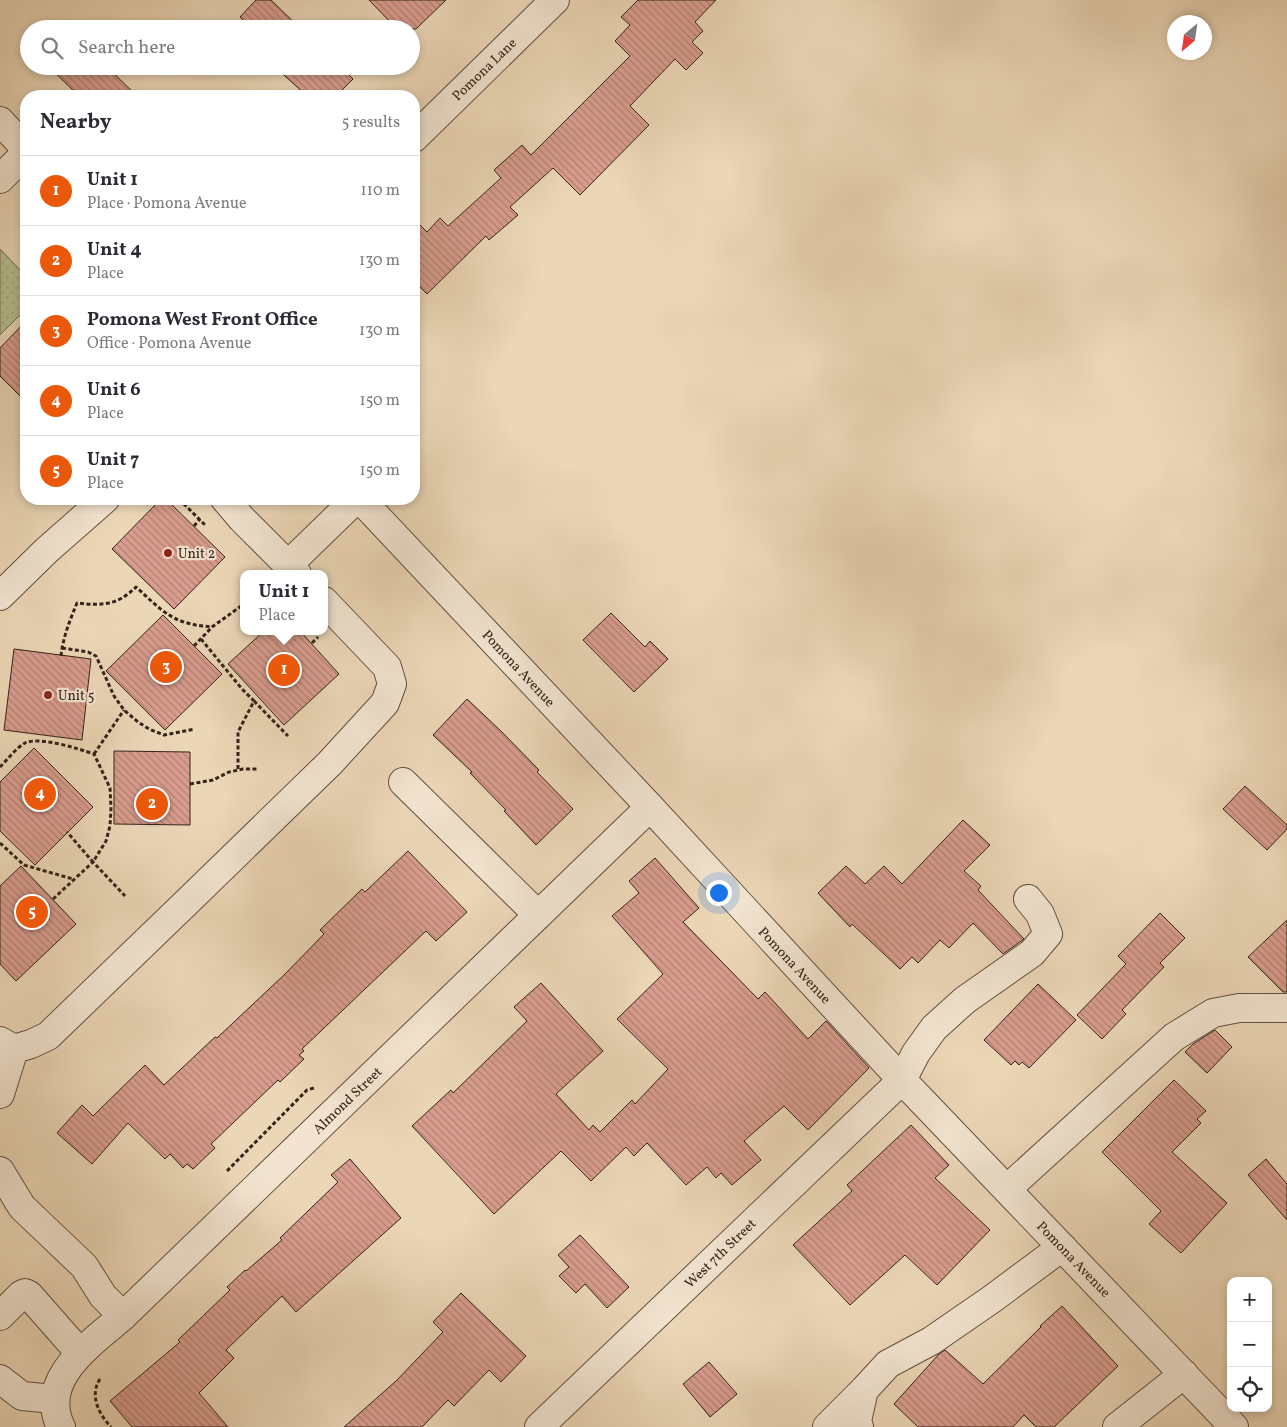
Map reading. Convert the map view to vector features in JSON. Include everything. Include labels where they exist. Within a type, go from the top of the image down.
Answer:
[{"type":"street","name":"Pomona Lane","points":[[420,132],[555,0]]},
{"type":"street","points":[[0,121],[20,143]]},
{"type":"street","points":[[0,178],[20,159]]},
{"type":"street","points":[[0,596],[98,505]]},
{"type":"street","points":[[230,505],[292,569],[351,505]]},
{"type":"street","name":"Pomona Avenue","points":[[366,505],[902,1080],[1234,1427]]},
{"type":"street","points":[[0,1094],[7,1045],[30,1044],[48,1036],[330,763],[385,703],[392,684],[387,667],[328,605]]},
{"type":"street","points":[[403,782],[538,915]]},
{"type":"street","name":"Almond Street","points":[[54,1399],[63,1375],[80,1353],[122,1316],[650,808]]},
{"type":"street","name":"West 7th Street","points":[[539,1427],[902,1080],[916,1053],[934,1028],[965,1000],[1032,953],[1048,934],[1040,914],[1028,899]]},
{"type":"street","points":[[1007,1189],[1174,1038],[1213,1013],[1239,1008],[1287,1008]]},
{"type":"street","points":[[0,1171],[22,1207],[84,1266],[102,1296],[122,1316]]},
{"type":"street","points":[[827,1427],[888,1364],[931,1341],[1062,1247]]},
{"type":"street","points":[[0,1316],[25,1293],[29,1295],[80,1353]]},
{"type":"street","points":[[1117,1427],[1184,1374]]},
{"type":"street","points":[[0,1379],[22,1396],[54,1399],[61,1427]]},
{"type":"street","points":[[859,1427],[857,1421],[864,1390]]},
{"type":"path","points":[[61,656],[66,630],[77,603],[108,604],[120,599],[136,587],[165,613],[176,619],[191,624],[212,627]]},
{"type":"path","points":[[194,646],[212,627],[240,607]]},
{"type":"path","points":[[201,639],[232,677],[288,736]]},
{"type":"path","points":[[62,648],[88,652],[96,656],[114,696],[124,710],[150,730],[164,735],[195,729]]},
{"type":"path","points":[[238,770],[238,732],[254,700]]},
{"type":"path","points":[[94,754],[124,710]]},
{"type":"path","points":[[0,767],[26,743],[41,741],[62,744],[94,754],[110,788],[110,826],[106,841],[93,862],[53,899]]},
{"type":"path","points":[[190,784],[213,780],[238,770],[258,769]]},
{"type":"path","points":[[67,832],[125,896]]},
{"type":"path","points":[[0,844],[24,865],[74,879]]},
{"type":"path","points":[[102,1376],[98,1382],[95,1401],[99,1412],[111,1427]]},
{"type":"green space","points":[[0,249],[20,270],[20,315],[0,335]]},
{"type":"building","points":[[256,0],[271,0],[292,20],[243,20],[240,17]]},
{"type":"building","points":[[369,0],[446,0],[420,25],[420,20],[388,20]]},
{"type":"building","points":[[638,0],[716,0],[695,22],[703,31],[692,42],[703,53],[686,70],[675,59],[630,106],[649,125],[580,195],[553,168],[510,207],[518,215],[489,240],[486,236],[427,294],[420,287],[420,225],[427,232],[440,218],[448,226],[501,178],[494,170],[522,145],[531,155],[630,56],[615,41],[630,25],[621,17]]},
{"type":"building","points":[[57,75],[115,75],[131,90],[73,90]]},
{"type":"building","points":[[284,75],[349,75],[353,79],[342,90],[300,90]]},
{"type":"building","points":[[20,327],[20,396],[0,376],[0,348]]},
{"type":"building","name":"Unit 2","points":[[155,505],[172,505],[225,557],[174,609],[112,549]]},
{"type":"building","points":[[611,613],[645,647],[650,641],[668,659],[634,692],[583,640]]},
{"type":"building","points":[[163,615],[222,674],[165,730],[106,671]]},
{"type":"building","points":[[260,635],[304,635],[339,674],[284,725],[228,664]]},
{"type":"building","name":"Unit 5","points":[[14,649],[91,659],[82,740],[4,730]]},
{"type":"building","points":[[467,699],[539,770],[537,772],[573,809],[536,845],[504,811],[506,810],[470,773],[472,772],[433,735]]},
{"type":"building","points":[[34,748],[93,807],[35,865],[0,831],[0,782]]},
{"type":"building","points":[[114,751],[190,752],[190,825],[114,824]]},
{"type":"building","points":[[1245,786],[1287,825],[1287,829],[1267,850],[1223,809]]},
{"type":"building","points":[[963,820],[990,845],[964,871],[981,886],[978,890],[1024,939],[1003,954],[973,923],[949,948],[940,940],[918,963],[912,957],[900,969],[852,924],[850,927],[818,893],[846,866],[865,884],[884,866],[902,884]]},
{"type":"building","points":[[408,851],[467,912],[436,941],[426,931],[302,1049],[304,1051],[299,1055],[304,1059],[280,1082],[278,1080],[211,1144],[215,1148],[193,1169],[187,1164],[183,1168],[170,1154],[165,1159],[128,1123],[92,1164],[57,1133],[82,1105],[93,1116],[145,1065],[164,1085],[285,974],[324,934],[320,930],[362,889],[365,892]]},
{"type":"building","points":[[655,858],[699,908],[683,922],[758,999],[765,992],[808,1039],[826,1021],[869,1068],[808,1130],[784,1106],[744,1141],[761,1160],[732,1185],[721,1173],[716,1178],[707,1167],[686,1185],[647,1143],[634,1156],[626,1147],[591,1181],[561,1151],[494,1214],[412,1126],[451,1090],[453,1093],[527,1021],[514,1007],[541,983],[603,1051],[556,1094],[589,1130],[593,1125],[600,1132],[632,1100],[635,1104],[668,1069],[617,1019],[663,974],[612,916],[639,893],[629,881]]},
{"type":"building","points":[[21,866],[76,924],[16,981],[0,964],[0,886]]},
{"type":"building","points":[[1160,913],[1185,938],[1160,963],[1164,967],[1122,1010],[1126,1014],[1102,1039],[1077,1015],[1126,964],[1118,956]]},
{"type":"building","points":[[1287,920],[1287,992],[1283,992],[1248,957]]},
{"type":"building","points":[[1038,984],[1076,1020],[1029,1068],[1022,1062],[1019,1065],[1015,1061],[1011,1065],[984,1040]]},
{"type":"building","points":[[1215,1030],[1232,1047],[1207,1073],[1185,1052],[1193,1044]]},
{"type":"building","points":[[1174,1080],[1206,1111],[1197,1119],[1201,1123],[1172,1152],[1227,1203],[1181,1253],[1149,1224],[1161,1211],[1102,1152]]},
{"type":"building","points":[[911,1125],[949,1165],[935,1178],[990,1230],[937,1285],[905,1255],[850,1305],[793,1245],[852,1191],[847,1185]]},
{"type":"building","points":[[350,1159],[401,1218],[296,1312],[282,1296],[226,1350],[234,1358],[199,1393],[228,1427],[132,1427],[110,1401],[180,1342],[178,1340],[230,1290],[227,1287],[282,1240],[280,1238],[338,1182],[331,1175]]},
{"type":"building","points":[[1266,1159],[1287,1184],[1287,1220],[1248,1175]]},
{"type":"building","points":[[580,1235],[629,1287],[607,1308],[585,1284],[576,1293],[559,1276],[569,1267],[558,1255]]},
{"type":"building","points":[[461,1293],[526,1356],[501,1382],[489,1370],[454,1406],[448,1400],[422,1427],[344,1427],[396,1381],[443,1332],[433,1322]]},
{"type":"building","points":[[1062,1306],[1118,1366],[1054,1427],[1036,1427],[1024,1415],[1013,1427],[918,1427],[894,1404],[939,1354],[945,1350],[983,1384]]},
{"type":"building","points":[[709,1362],[737,1394],[710,1417],[683,1384]]},
{"type":"place","name":"Unit 2","points":[[168,553]]},
{"type":"place","name":"Pomona West Front Office","points":[[166,667]]},
{"type":"place","name":"Unit 1","points":[[284,670]]},
{"type":"place","name":"Unit 5","points":[[48,695]]},
{"type":"place","name":"Unit 6","points":[[40,794]]},
{"type":"place","name":"Unit 4","points":[[152,804]]},
{"type":"place","name":"Unit 7","points":[[32,912]]}]
